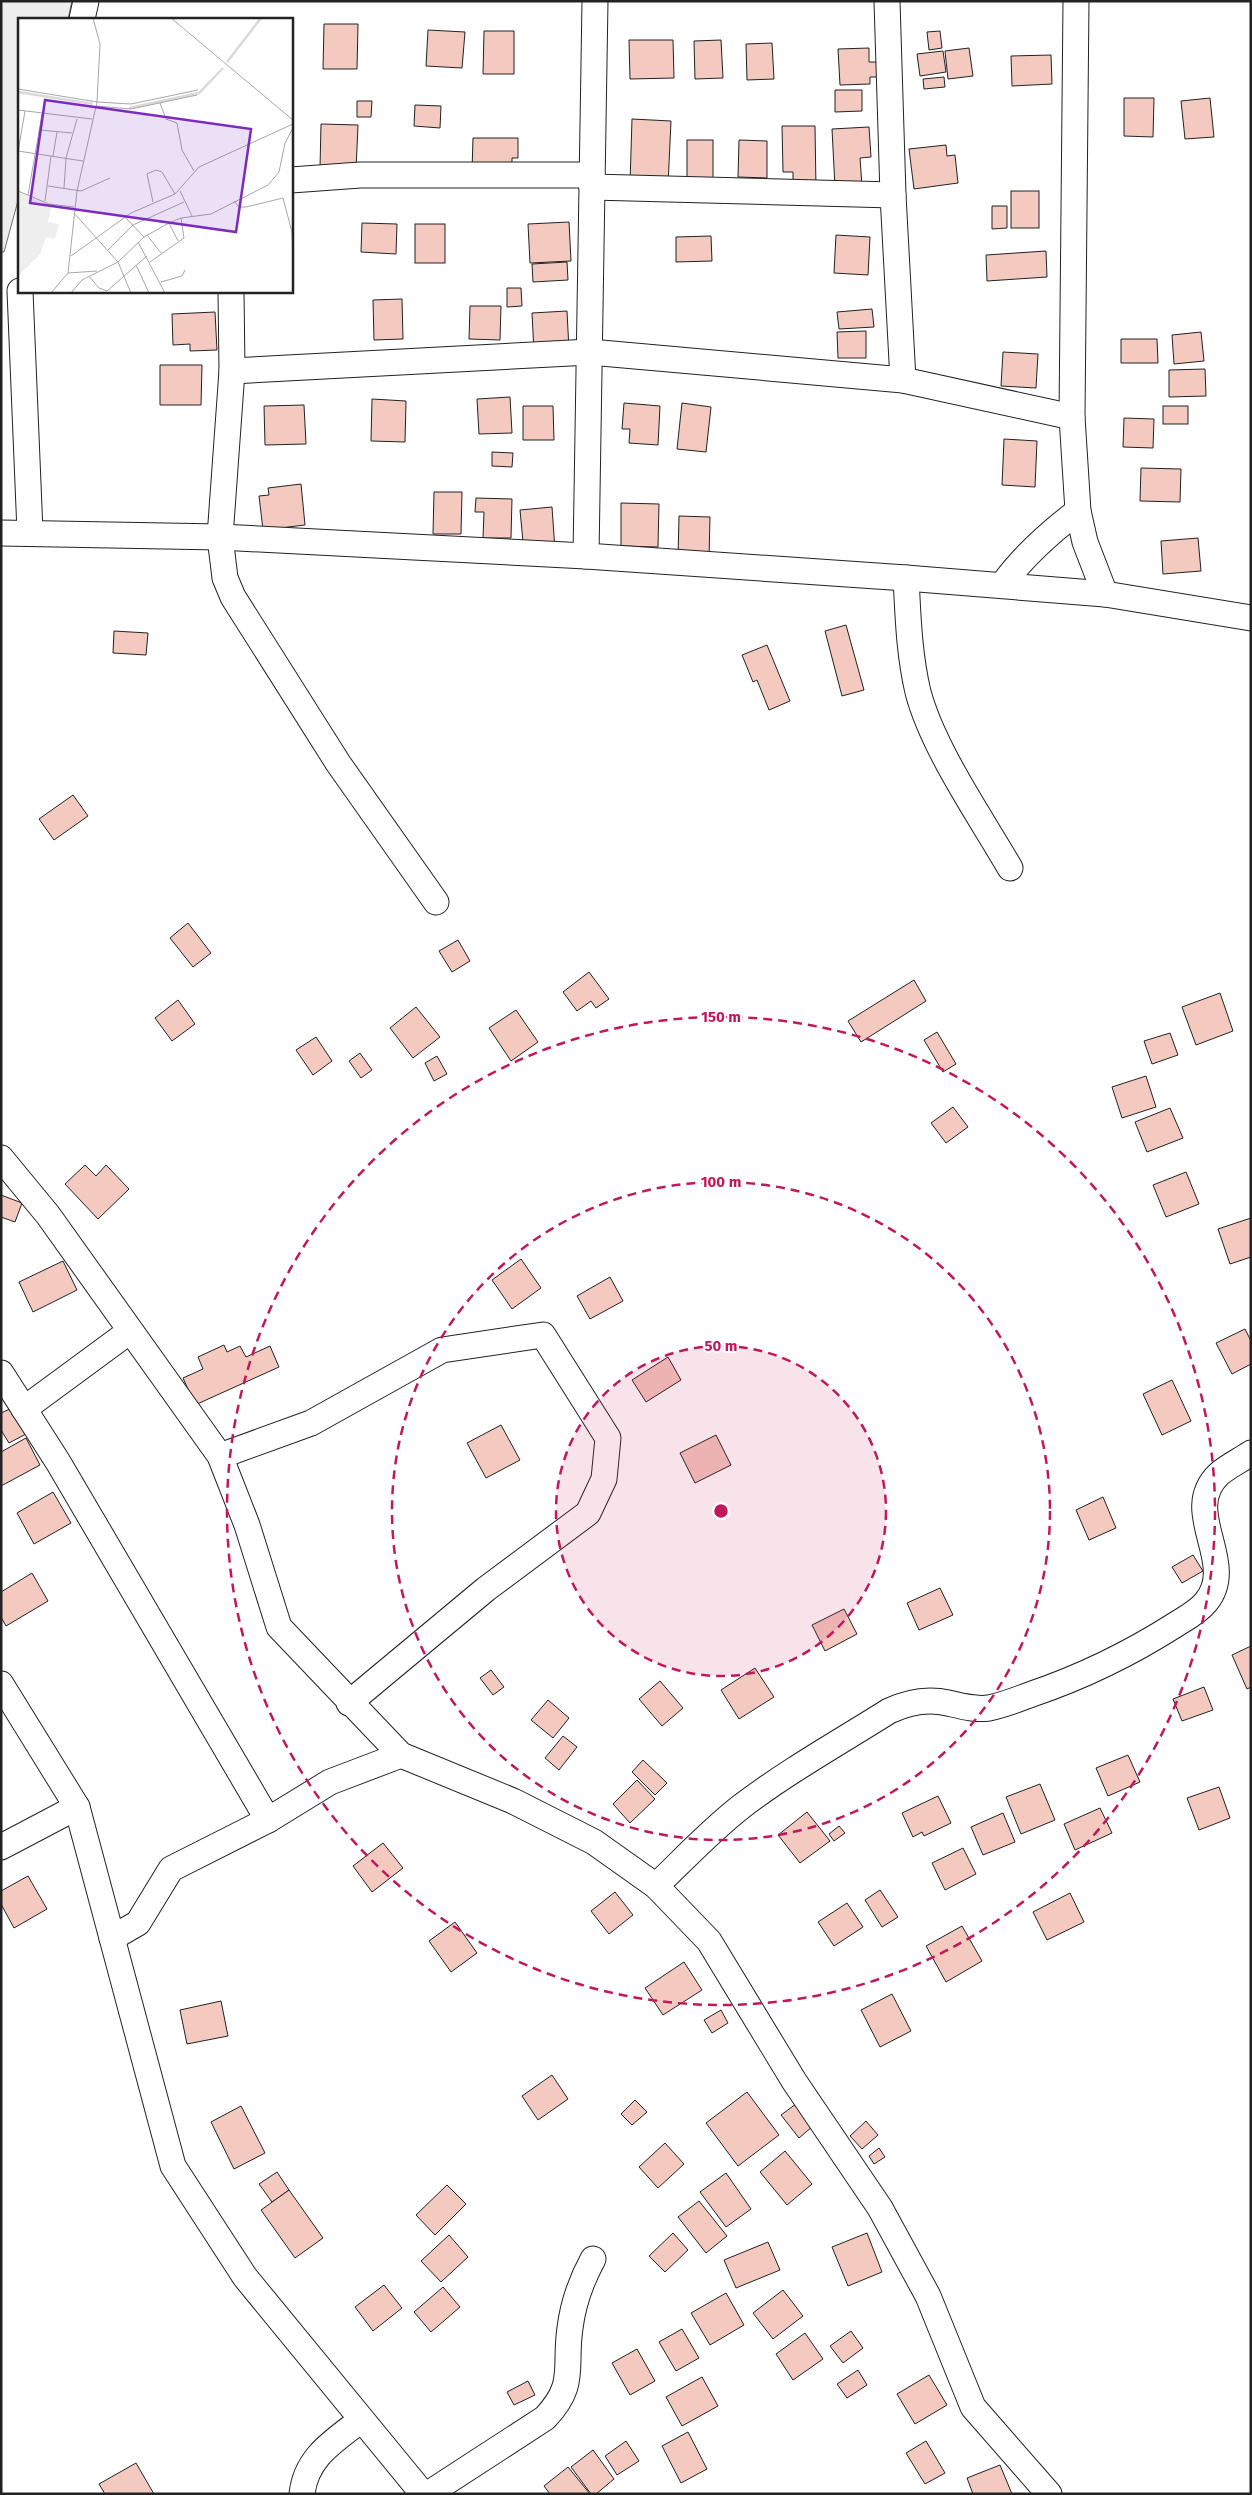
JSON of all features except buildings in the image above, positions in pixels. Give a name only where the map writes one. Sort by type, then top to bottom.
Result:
[{"type":"street","points":[[82,18],[86,1]]},
{"type":"street","points":[[586,556],[595,1]]},
{"type":"street","points":[[887,1],[893,195],[903,380]]},
{"type":"street","points":[[1076,1],[1072,417],[1078,512],[1085,542],[1105,594]]},
{"type":"street","points":[[292,180],[360,174],[592,181],[893,195]]},
{"type":"street","points":[[20,292],[30,532]]},
{"type":"street","points":[[231,292],[232,372],[220,537],[226,578],[233,597],[338,764],[436,902]]},
{"type":"street","points":[[232,372],[590,352],[903,380],[1072,417]]},
{"type":"street","points":[[1003,584],[1031,550],[1051,531],[1078,512]]},
{"type":"street","points":[[1,533],[30,532],[220,537],[586,556],[1003,584],[1105,594],[1251,618]]},
{"type":"street","points":[[906,578],[912,665],[927,720],[938,744],[1010,868]]},
{"type":"street","points":[[1,1158],[48,1215],[220,1456],[247,1525],[279,1627],[349,1703],[401,1755],[513,1801],[594,1842],[656,1886],[709,1941],[794,2081],[880,2208],[928,2296],[973,2407],[1049,2494]]},
{"type":"street","points":[[24,1408],[130,1330]]},
{"type":"street","points":[[220,1456],[311,1424],[442,1350],[543,1335],[608,1438],[604,1479],[588,1513],[486,1589],[349,1703]]},
{"type":"street","points":[[1,1373],[58,1462],[268,1820]]},
{"type":"street","points":[[656,1886],[718,1825],[741,1807],[795,1769],[889,1711],[909,1703],[931,1700],[971,1708],[1003,1705],[1094,1670],[1140,1646],[1197,1610],[1212,1594],[1218,1574],[1216,1556],[1206,1525],[1206,1498],[1214,1480],[1220,1473],[1251,1454]]},
{"type":"street","points":[[1,1684],[77,1808],[173,2166],[245,2278],[423,2494]]},
{"type":"street","points":[[112,1938],[138,1923],[171,1869],[268,1820],[330,1782],[401,1755]]},
{"type":"street","points":[[1,1847],[77,1808]]},
{"type":"street","points":[[428,2494],[544,2418],[554,2408],[562,2396],[569,2371],[569,2337],[573,2309],[593,2259]]},
{"type":"street","points":[[302,2494],[303,2482],[309,2465],[321,2450],[361,2420]]},
{"type":"shaded area","points":[[1,1],[72,1],[68,18],[18,18],[18,201],[4,252],[1,252]]}]
